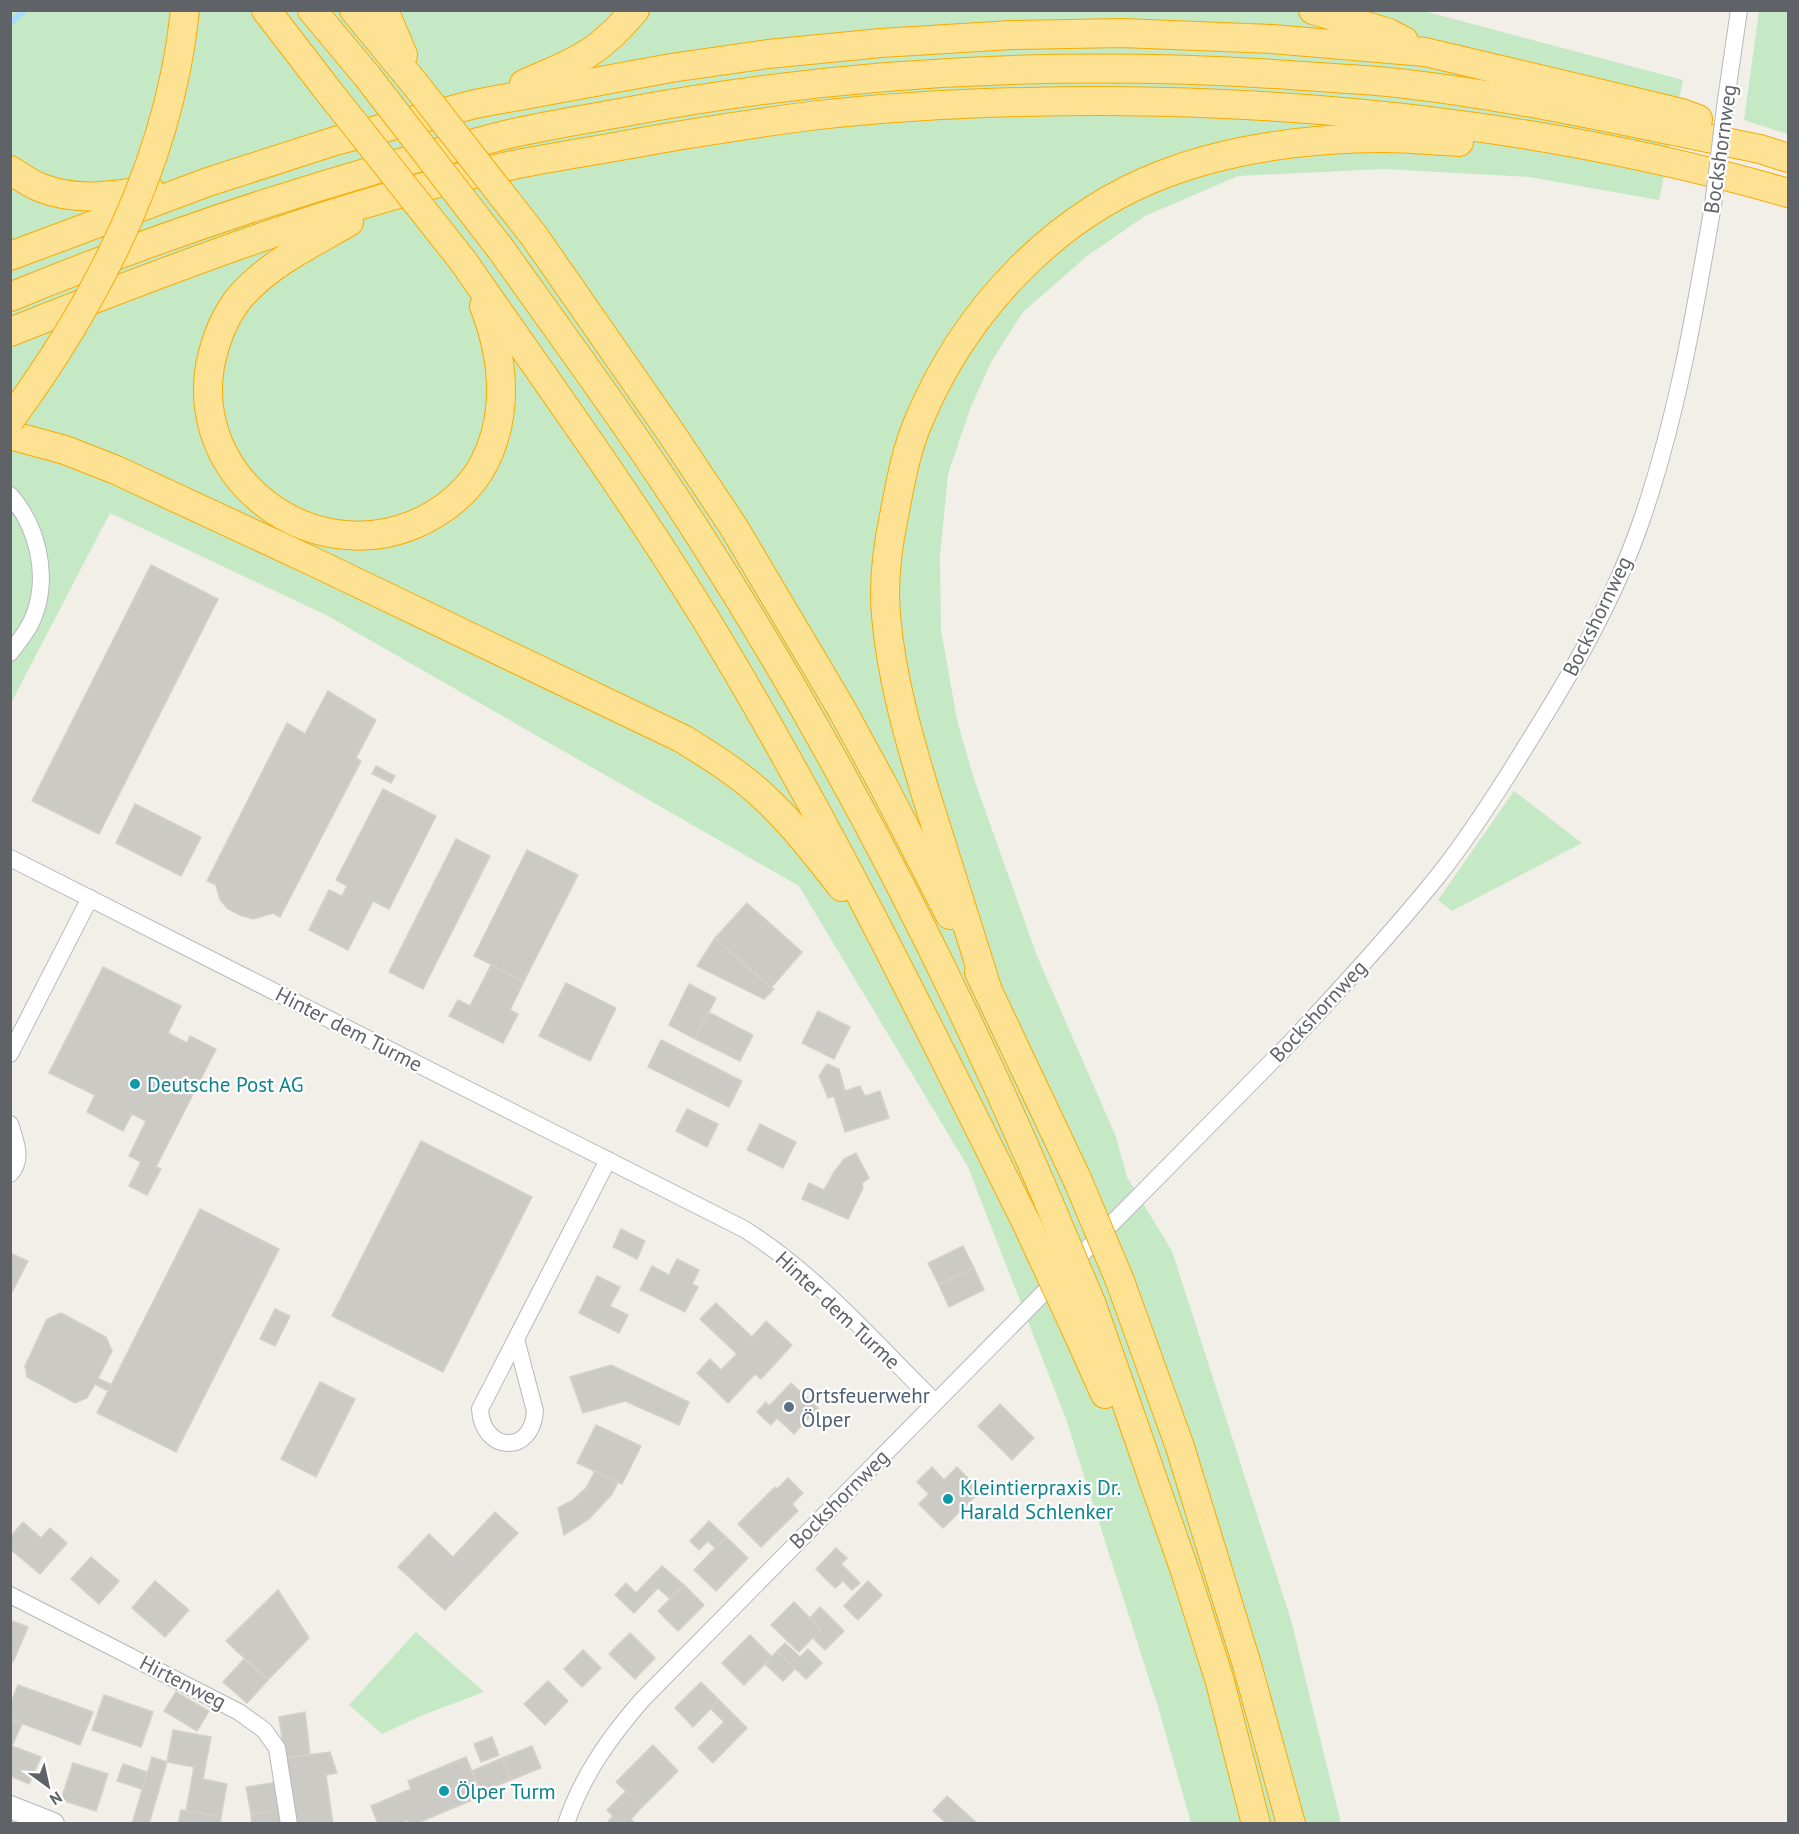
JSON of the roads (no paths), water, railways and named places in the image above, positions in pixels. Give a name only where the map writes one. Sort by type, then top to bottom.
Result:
[{"type":"highway","points":[[10,420],[72,328],[119,240],[148,172],[168,105],[181,44],[185,10]]},
{"type":"highway","points":[[266,10],[463,261],[587,438],[704,617],[808,795],[902,973],[1026,1222],[1082,1313]]},
{"type":"highway","points":[[312,10],[367,76],[500,248],[641,445],[701,537],[841,774],[919,922],[1014,1122],[1049,1203],[1082,1313],[1186,1574],[1220,1682],[1256,1824]]},
{"type":"highway","points":[[354,10],[534,236],[733,526],[856,736],[987,988],[1077,1179],[1120,1281],[1183,1458],[1247,1665],[1291,1824]]},
{"type":"highway","points":[[384,10],[415,84]]},
{"type":"highway","points":[[476,104],[565,66],[593,51],[616,32],[635,10]]},
{"type":"highway","points":[[1313,10],[1389,33],[1425,52]]},
{"type":"highway","points":[[10,256],[208,182],[336,141],[476,104],[671,68],[768,54],[881,43],[1012,35],[1122,33],[1272,39],[1425,52],[1682,113],[1724,129],[1760,149]]},
{"type":"highway","points":[[10,297],[105,258],[344,179],[508,134],[702,97],[877,77],[1053,69],[1217,70],[1395,83],[1538,103],[1760,149],[1788,158]]},
{"type":"highway","points":[[10,332],[135,282],[242,244],[394,196],[513,165],[669,136],[812,116],[981,103],[1150,101],[1319,110],[1473,127],[1626,152],[1788,193]]},
{"type":"highway","points":[[987,988],[910,740],[890,650],[885,577],[897,495],[919,420],[955,350],[974,322],[1031,257],[1066,228],[1136,186],[1205,160],[1306,141],[1385,138],[1626,152]]},
{"type":"highway","points":[[10,170],[37,187],[73,196],[104,197],[208,182]]},
{"type":"highway","points":[[394,196],[270,270],[240,298],[219,334],[212,353],[208,384],[211,415],[216,435],[234,472],[263,502],[296,522],[313,529],[340,535],[368,536],[395,531],[421,522],[451,502],[470,483],[486,460],[493,444],[498,426],[501,386],[497,345],[491,325],[463,261]]},
{"type":"highway","points":[[10,435],[65,450],[116,470],[683,739],[727,767],[766,799],[813,851],[859,909],[902,973]]},
{"type":"main road","points":[[10,1807],[53,1824]]},
{"type":"street","name":"Bockshornweg","points":[[566,1824],[581,1786],[597,1759],[613,1733],[642,1700],[1291,1041],[1363,964],[1439,875],[1503,783],[1572,671],[1610,597],[1642,520],[1672,420],[1693,324],[1713,205],[1739,10]]},
{"type":"street","points":[[10,495],[21,507],[32,528],[39,555],[40,586],[35,612],[25,635],[10,653]]},
{"type":"street","name":"Hinter dem Turme","points":[[10,858],[744,1229],[770,1245],[825,1292],[935,1402]]},
{"type":"street","points":[[10,1054],[90,898]]},
{"type":"street","points":[[10,1124],[18,1158],[16,1168],[10,1174]]},
{"type":"street","points":[[516,1340],[536,1410],[535,1422],[530,1432],[521,1440],[509,1444],[495,1440],[487,1433],[481,1422],[480,1409],[608,1160]]},
{"type":"street","name":"Hirtenweg","points":[[10,1595],[239,1712],[264,1730],[277,1748],[289,1824]]},
{"type":"waterway","points":[[10,23],[25,10]]},
{"type":"place","name":"Deutsche Post AG","points":[[135,1084]]},
{"type":"place","name":"Ortsfeuerwehr Ölper","points":[[789,1407]]},
{"type":"place","name":"Kleintierpraxis Dr. Harald Schlenker","points":[[948,1499]]},
{"type":"place","name":"Ölper Turm","points":[[444,1791]]}]
